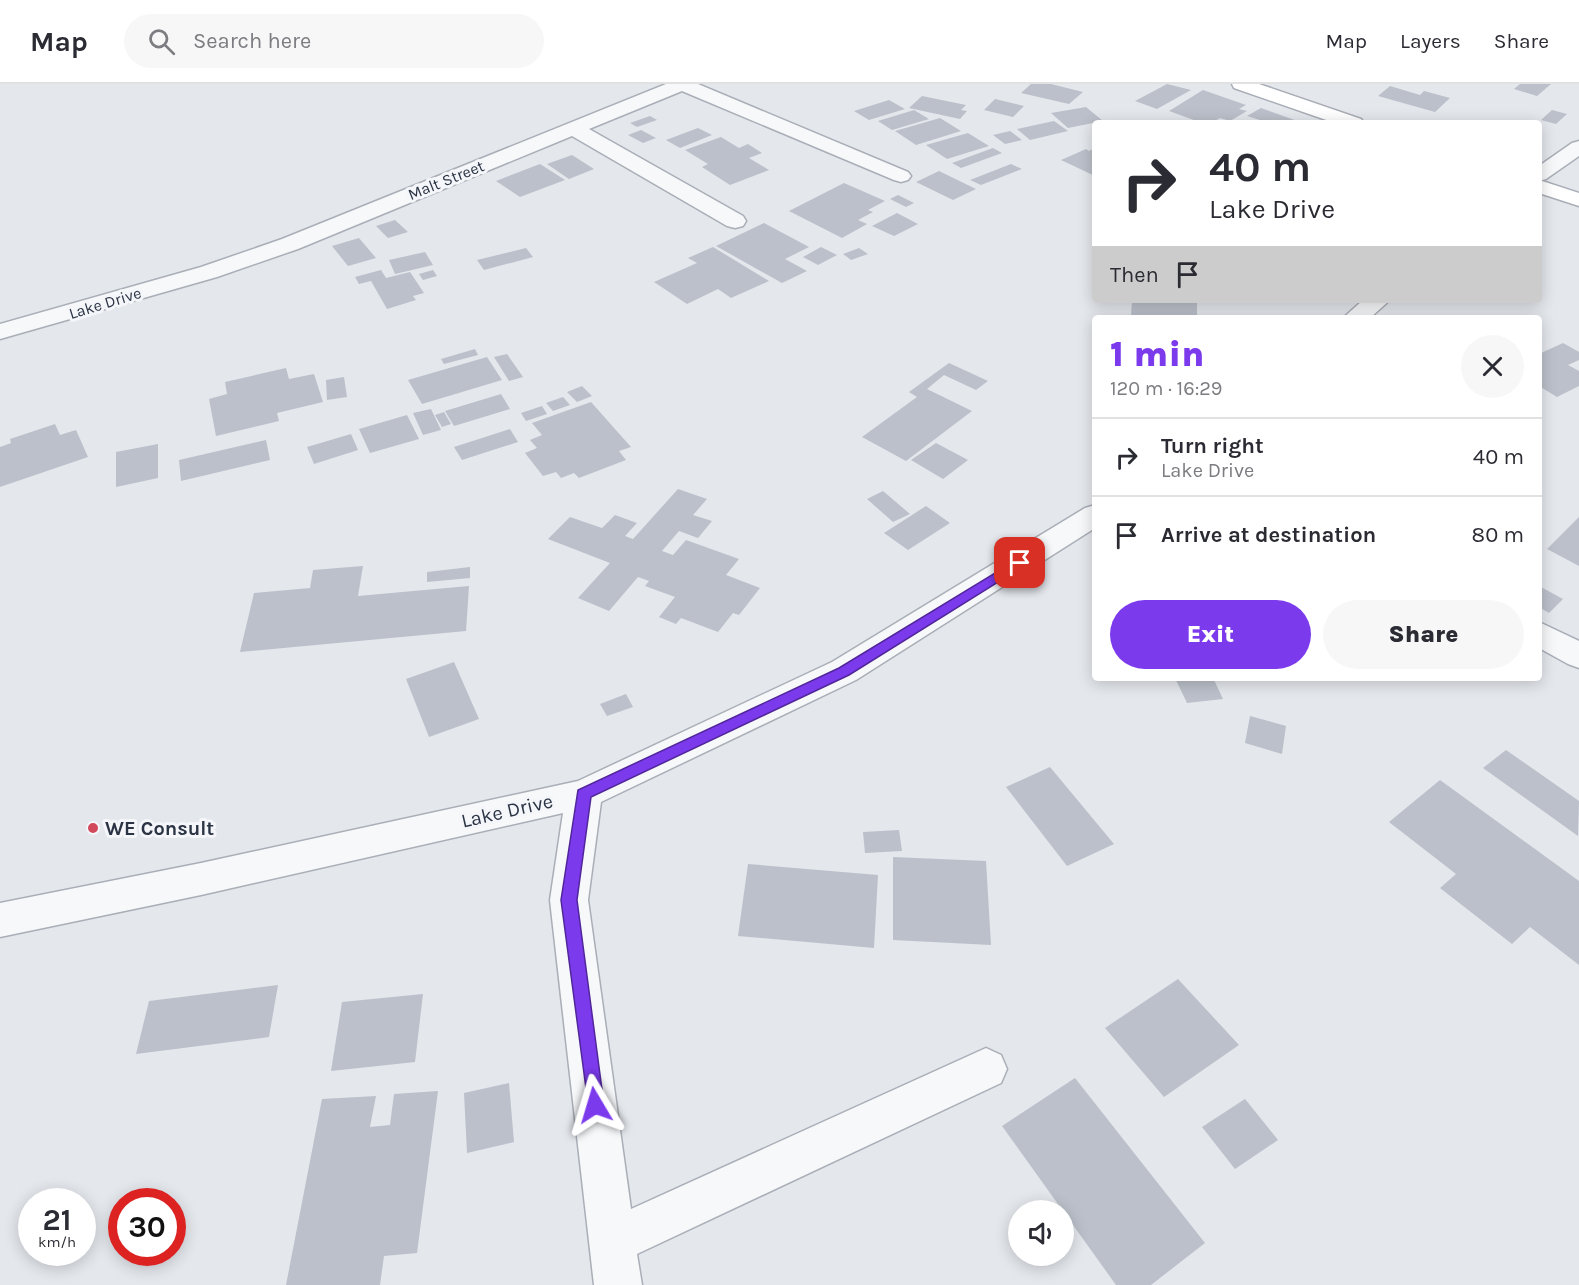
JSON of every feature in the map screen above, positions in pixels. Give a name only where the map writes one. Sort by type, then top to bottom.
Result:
[{"type":"main road","points":[[1241,84],[1345,120]]},
{"type":"main road","points":[[1542,187],[1579,200]]},
{"type":"street","name":"Malt Street","points":[[209,272],[290,244],[682,84]]},
{"type":"street","points":[[682,84],[901,176]]},
{"type":"street","points":[[573,128],[735,221]]},
{"type":"street","points":[[1542,173],[1579,147]]},
{"type":"street","name":"Lake Drive","points":[[0,333],[209,272]]},
{"type":"street","points":[[1359,315],[1374,303]]},
{"type":"street","name":"Lake Drive","points":[[0,920],[190,881],[584,794],[844,671],[1092,517]]},
{"type":"street","points":[[1542,636],[1579,656]]},
{"type":"street","points":[[584,794],[569,900],[618,1285]]},
{"type":"street","points":[[613,1241],[986,1069]]},
{"type":"building","points":[[1031,84],[1051,84],[1083,92],[1069,104],[1021,93]]},
{"type":"building","points":[[1167,84],[1191,90],[1157,109],[1135,101]]},
{"type":"building","points":[[1520,84],[1551,84],[1537,96],[1514,89]]},
{"type":"building","points":[[1390,86],[1420,95],[1424,91],[1450,98],[1435,112],[1378,96]]},
{"type":"building","points":[[1203,90],[1246,105],[1239,109],[1247,111],[1232,120],[1220,118],[1194,120],[1169,111]]},
{"type":"building","points":[[922,96],[966,105],[961,110],[967,111],[960,119],[909,108]]},
{"type":"building","points":[[995,99],[1024,106],[1013,117],[984,110]]},
{"type":"building","points":[[889,100],[905,109],[869,120],[854,111]]},
{"type":"building","points":[[1086,107],[1102,120],[1092,120],[1092,123],[1068,128],[1051,113]]},
{"type":"building","points":[[1261,108],[1295,120],[1260,120],[1247,116]]},
{"type":"building","points":[[914,110],[929,119],[892,130],[878,121]]},
{"type":"building","points":[[1552,110],[1567,114],[1556,124],[1541,120]]},
{"type":"building","points":[[650,116],[657,120],[637,127],[630,123]]},
{"type":"building","points":[[940,118],[961,131],[916,145],[895,131]]},
{"type":"building","points":[[1054,121],[1068,131],[1030,140],[1017,129]]},
{"type":"building","points":[[698,128],[712,135],[680,148],[666,140]]},
{"type":"building","points":[[641,130],[656,138],[643,143],[628,135]]},
{"type":"building","points":[[1010,131],[1022,140],[1005,144],[993,135]]},
{"type":"building","points":[[968,133],[989,146],[947,159],[926,145]]},
{"type":"building","points":[[721,137],[739,148],[748,144],[762,153],[749,158],[769,170],[730,185],[702,167],[708,164],[685,150]]},
{"type":"building","points":[[993,148],[1002,153],[961,168],[952,163]]},
{"type":"building","points":[[1086,149],[1092,150],[1092,175],[1061,160]]},
{"type":"building","points":[[572,155],[594,169],[569,179],[547,164]]},
{"type":"building","points":[[540,164],[565,180],[520,197],[496,181]]},
{"type":"building","points":[[1011,164],[1022,169],[981,185],[970,180]]},
{"type":"building","points":[[939,171],[976,189],[953,200],[916,182]]},
{"type":"building","points":[[844,183],[885,201],[868,210],[873,212],[858,220],[867,224],[842,238],[789,211]]},
{"type":"building","points":[[898,195],[914,203],[906,207],[890,199]]},
{"type":"building","points":[[897,213],[918,224],[894,236],[872,226]]},
{"type":"building","points":[[395,220],[408,232],[388,238],[376,226]]},
{"type":"building","points":[[764,223],[809,247],[785,259],[807,271],[782,283],[716,246]]},
{"type":"building","points":[[359,238],[376,258],[348,266],[332,246]]},
{"type":"building","points":[[713,247],[769,281],[731,298],[718,289],[687,304],[654,282],[697,263],[688,258]]},
{"type":"building","points":[[821,247],[837,255],[818,265],[803,257]]},
{"type":"building","points":[[526,248],[533,257],[484,270],[477,260]]},
{"type":"building","points":[[859,248],[868,254],[851,260],[843,254]]},
{"type":"building","points":[[425,252],[433,265],[395,274],[389,260]]},
{"type":"building","points":[[381,270],[386,278],[410,272],[424,293],[413,296],[416,300],[387,309],[371,281],[359,284],[355,277]]},
{"type":"building","points":[[433,270],[437,276],[423,280],[419,274]]},
{"type":"building","points":[[1132,303],[1197,303],[1197,315],[1131,315]]},
{"type":"building","points":[[1563,343],[1579,352],[1579,360],[1568,365],[1579,371],[1579,386],[1557,397],[1542,388],[1542,353]]},
{"type":"building","points":[[475,349],[478,355],[444,364],[441,359]]},
{"type":"building","points":[[507,354],[523,377],[509,381],[494,357]]},
{"type":"building","points":[[487,357],[502,380],[422,404],[408,380]]},
{"type":"building","points":[[949,363],[988,381],[976,390],[944,375],[927,389],[972,411],[906,461],[862,437],[917,397],[909,392]]},
{"type":"building","points":[[286,368],[289,379],[314,374],[323,402],[277,413],[279,421],[216,436],[209,399],[227,394],[225,382]]},
{"type":"building","points":[[344,377],[347,397],[327,400],[326,380]]},
{"type":"building","points":[[582,386],[592,396],[577,402],[567,392]]},
{"type":"building","points":[[501,394],[510,409],[454,426],[445,411]]},
{"type":"building","points":[[563,397],[570,405],[553,411],[546,403]]},
{"type":"building","points":[[591,402],[631,447],[619,451],[626,460],[579,478],[574,473],[561,478],[556,472],[543,476],[525,453],[537,448],[530,440],[542,435],[532,423]]},
{"type":"building","points":[[542,406],[547,414],[526,421],[521,413]]},
{"type":"building","points":[[431,409],[441,430],[423,435],[413,413]]},
{"type":"building","points":[[444,412],[451,424],[442,427],[435,415]]},
{"type":"building","points":[[407,415],[419,439],[370,453],[359,429]]},
{"type":"building","points":[[55,424],[60,435],[76,430],[88,457],[0,487],[0,447],[11,443],[10,439]]},
{"type":"building","points":[[510,429],[518,442],[462,460],[454,447]]},
{"type":"building","points":[[351,434],[358,450],[314,464],[307,447]]},
{"type":"building","points":[[266,440],[270,460],[181,481],[179,460]]},
{"type":"building","points":[[936,443],[968,460],[943,479],[911,460]]},
{"type":"building","points":[[158,444],[158,478],[116,487],[116,452]]},
{"type":"building","points":[[678,489],[707,499],[693,515],[712,521],[698,538],[679,531],[662,551],[673,555],[686,540],[739,559],[726,575],[760,588],[739,615],[733,613],[718,632],[681,618],[676,624],[659,617],[675,597],[645,586],[649,581],[638,577],[609,611],[578,598],[610,563],[548,539],[570,517],[602,528],[615,515],[637,523],[625,536],[633,539]]},
{"type":"building","points":[[883,491],[910,514],[893,522],[867,499]]},
{"type":"building","points":[[926,506],[950,523],[908,550],[884,533]]},
{"type":"building","points":[[1579,517],[1579,566],[1547,549]]},
{"type":"building","points":[[363,566],[358,596],[469,586],[466,631],[240,652],[254,593],[310,588],[313,570]]},
{"type":"building","points":[[470,567],[470,578],[427,582],[427,572]]},
{"type":"building","points":[[1542,588],[1563,599],[1549,613],[1542,609]]},
{"type":"building","points":[[454,662],[479,719],[429,737],[406,679]]},
{"type":"building","points":[[1176,681],[1214,681],[1223,699],[1187,703]]},
{"type":"building","points":[[626,694],[633,707],[607,716],[600,704]]},
{"type":"building","points":[[1250,716],[1286,726],[1282,754],[1245,743]]},
{"type":"building","points":[[1506,750],[1579,801],[1578,836],[1483,768]]},
{"type":"building","points":[[1050,767],[1114,844],[1067,866],[1006,787]]},
{"type":"building","points":[[1440,780],[1579,881],[1579,965],[1530,927],[1512,944],[1440,888],[1456,874],[1389,822]]},
{"type":"building","points":[[899,830],[902,851],[865,853],[863,832]]},
{"type":"building","points":[[893,857],[986,861],[991,945],[893,940]]},
{"type":"building","points":[[748,864],[878,875],[874,948],[738,936]]},
{"type":"building","points":[[1178,979],[1239,1045],[1164,1097],[1105,1028]]},
{"type":"building","points":[[278,985],[269,1037],[136,1054],[149,1001]]},
{"type":"building","points":[[423,994],[415,1062],[331,1071],[342,1002]]},
{"type":"building","points":[[1075,1078],[1205,1243],[1151,1285],[1116,1285],[1074,1226],[1074,1200],[1055,1200],[1002,1126]]},
{"type":"building","points":[[509,1083],[514,1142],[467,1153],[464,1093]]},
{"type":"building","points":[[438,1091],[417,1253],[384,1256],[380,1285],[286,1285],[322,1099],[376,1096],[370,1127],[390,1125],[394,1094]]},
{"type":"building","points":[[1245,1099],[1278,1140],[1235,1169],[1202,1127]]},
{"type":"place","name":"WE Consult","points":[[93,828]]},
{"type":"route","points":[[595,1105],[569,900],[584,794],[844,671],[1020,563]]}]
